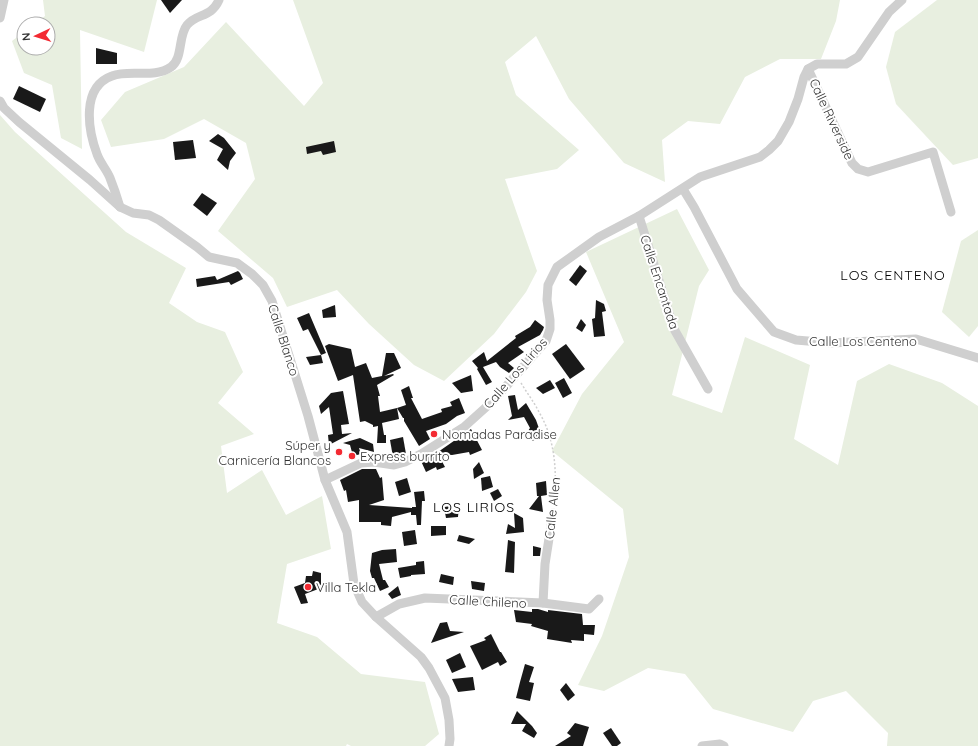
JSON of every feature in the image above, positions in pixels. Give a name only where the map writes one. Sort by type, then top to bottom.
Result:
[{"type":"street","points":[[0,18],[4,0]]},
{"type":"street","points":[[120,207],[111,179],[97,154],[91,129],[89,116],[90,104],[94,93],[99,84],[111,76],[124,72],[149,73],[172,67],[177,59],[182,31],[189,23],[215,8],[219,0]]},
{"type":"street","points":[[808,69],[817,64],[846,64],[858,57],[889,12],[902,0]]},
{"type":"street","name":"Calle Los Lirios","points":[[324,480],[360,463],[374,462],[394,464],[405,462],[421,454],[464,427],[494,400],[546,341],[550,329],[547,300],[548,285],[557,267],[599,237],[638,216],[700,177],[760,157],[769,150],[778,141],[790,122],[804,77],[808,69]]},
{"type":"street","name":"Calle Riverside","points":[[808,69],[852,163],[858,170],[868,172],[933,152],[951,212]]},
{"type":"street","name":"Calle Blanco","points":[[0,101],[4,108],[19,122],[90,180],[120,207],[133,213],[150,215],[209,257],[237,264],[252,274],[263,285],[272,301],[308,416],[324,480]]},
{"type":"street","name":"Calle Los Centeno","points":[[683,189],[737,288],[774,332],[796,340],[831,343],[916,339],[978,358]]},
{"type":"street","name":"Calle Encantada","points":[[638,216],[674,329],[708,389]]},
{"type":"street","points":[[324,480],[346,532],[354,584],[362,602],[376,617],[421,657],[432,674],[445,698],[449,720],[449,746]]},
{"type":"street","name":"Calle Allen","points":[[543,603],[545,564],[553,513]]},
{"type":"street","name":"Calle Chileno","points":[[376,617],[399,604],[425,598],[543,603],[589,609],[599,599]]},
{"type":"street","points":[[702,746],[720,744],[724,746]]},
{"type":"path","name":"Calle Allen","points":[[516,375],[540,413],[551,442],[556,472],[553,513]]},
{"type":"green space","points":[[43,0],[157,0],[144,52],[80,30],[82,149],[61,138],[52,85],[24,73],[18,56],[56,56],[56,16],[45,16]]},
{"type":"green space","points":[[293,0],[840,0],[836,21],[821,59],[780,59],[745,77],[720,124],[688,121],[662,140],[665,182],[624,163],[569,99],[536,36],[505,62],[516,95],[579,150],[557,169],[505,179],[537,271],[526,292],[494,334],[444,381],[414,365],[369,324],[337,290],[287,307],[273,278],[218,231],[255,179],[246,143],[204,119],[164,139],[111,147],[101,120],[125,92],[184,67],[226,22],[304,106],[323,83]]},
{"type":"green space","points":[[937,0],[978,0],[978,158],[953,165],[896,104],[886,67],[895,32]]},
{"type":"green space","points":[[16,38],[16,52],[12,41]]},
{"type":"green space","points":[[0,115],[15,132],[126,232],[186,268],[169,303],[197,322],[225,332],[243,372],[218,403],[254,434],[221,446],[227,493],[262,470],[286,515],[322,496],[331,549],[287,564],[277,623],[317,637],[361,674],[425,682],[439,734],[425,746],[351,746],[347,744],[346,746],[0,746]]},
{"type":"green space","points":[[677,209],[709,270],[699,286],[672,395],[722,413],[745,337],[810,365],[794,439],[838,465],[857,381],[889,364],[942,383],[978,406],[978,746],[887,746],[888,733],[846,691],[813,701],[793,732],[713,709],[685,674],[648,668],[604,691],[578,685],[602,636],[629,557],[623,509],[552,451],[582,394],[624,342],[586,252]]},
{"type":"green space","points":[[978,230],[978,326],[969,337],[942,312],[961,241]]},
{"type":"building","points":[[161,0],[182,0],[170,13]]},
{"type":"building","points":[[96,48],[117,53],[117,64],[96,64]]},
{"type":"building","points":[[19,86],[46,99],[40,112],[13,99]]},
{"type":"building","points":[[218,134],[224,138],[236,153],[230,161],[228,170],[217,160],[223,149],[209,141]]},
{"type":"building","points":[[193,140],[196,158],[175,160],[173,142]]},
{"type":"building","points":[[334,141],[336,152],[323,155],[321,151],[307,154],[306,147]]},
{"type":"building","points":[[202,193],[217,203],[207,216],[193,205]]},
{"type":"building","points":[[580,265],[587,271],[576,286],[569,280]]},
{"type":"building","points":[[238,271],[243,279],[231,285],[229,282],[197,287],[196,279],[215,276],[217,280]]},
{"type":"building","points":[[596,300],[604,304],[606,311],[602,312],[605,336],[594,337],[592,319],[595,318]]},
{"type":"building","points":[[335,305],[336,317],[323,318],[322,310]]},
{"type":"building","points":[[309,313],[326,353],[321,355],[308,329],[303,331],[297,318]]},
{"type":"building","points":[[581,319],[586,325],[582,332],[576,328]]},
{"type":"building","points":[[535,320],[544,327],[543,330],[540,335],[518,347],[524,352],[508,363],[514,368],[509,373],[500,367],[496,362],[483,367],[492,382],[486,385],[477,369],[478,368],[472,361],[484,352],[487,361],[516,338],[515,336],[530,327]]},
{"type":"building","points":[[329,344],[351,349],[355,367],[366,363],[372,378],[382,376],[386,353],[394,353],[401,368],[384,376],[394,375],[377,385],[380,396],[378,396],[380,412],[397,408],[399,419],[382,423],[384,435],[386,435],[386,443],[377,443],[378,426],[373,427],[373,425],[365,421],[360,422],[353,375],[338,381],[325,346]]},
{"type":"building","points":[[566,344],[585,369],[570,379],[552,354]]},
{"type":"building","points":[[321,355],[323,363],[310,365],[306,357]]},
{"type":"building","points":[[471,375],[473,391],[461,393],[452,383]]},
{"type":"building","points":[[564,378],[572,393],[563,398],[555,383]]},
{"type":"building","points":[[550,380],[555,388],[543,394],[536,388]]},
{"type":"building","points":[[409,386],[413,398],[411,398],[422,419],[442,412],[441,409],[452,406],[450,402],[459,398],[465,413],[457,416],[446,424],[426,431],[430,439],[419,446],[397,408],[406,405],[401,390]]},
{"type":"building","points":[[343,391],[349,424],[341,425],[342,434],[352,433],[329,445],[328,435],[333,434],[329,407],[321,414],[319,406],[331,393]]},
{"type":"building","points":[[515,395],[518,410],[526,403],[536,420],[542,437],[532,441],[528,431],[530,428],[524,417],[508,420],[512,416],[508,396]]},
{"type":"building","points":[[471,429],[482,450],[470,455],[469,452],[452,455],[438,454],[445,467],[437,470],[436,467],[426,472],[421,461],[437,451],[438,452]]},
{"type":"building","points":[[403,437],[406,454],[393,457],[390,440]]},
{"type":"building","points":[[360,438],[373,444],[374,452],[359,448],[361,454],[353,456],[350,445],[343,443]]},
{"type":"building","points":[[479,462],[484,473],[474,479],[473,469]]},
{"type":"building","points":[[362,469],[376,469],[380,478],[382,477],[384,500],[369,505],[416,507],[414,492],[424,491],[425,501],[422,501],[421,525],[417,525],[416,515],[411,515],[411,512],[392,517],[391,526],[381,525],[381,522],[359,522],[359,500],[348,502],[346,490],[344,491],[340,480]]},
{"type":"building","points":[[490,476],[493,487],[482,491],[481,478]]},
{"type":"building","points":[[407,478],[411,492],[399,496],[395,482]]},
{"type":"building","points":[[546,481],[547,495],[541,496],[543,512],[529,509],[539,496],[537,496],[536,483]]},
{"type":"building","points":[[498,489],[502,496],[494,501],[490,493]]},
{"type":"building","points":[[459,505],[458,517],[446,518],[444,507]]},
{"type":"building","points":[[514,513],[523,518],[524,532],[506,534],[508,524],[515,528]]},
{"type":"building","points":[[431,526],[446,526],[446,535],[431,536]]},
{"type":"building","points":[[415,530],[417,544],[404,546],[402,532]]},
{"type":"building","points":[[459,535],[475,539],[469,544],[457,541]]},
{"type":"building","points":[[508,540],[515,542],[514,573],[505,572]]},
{"type":"building","points":[[533,546],[541,548],[540,556],[533,556]]},
{"type":"building","points":[[396,549],[397,562],[379,564],[383,580],[385,580],[389,587],[380,591],[374,578],[372,578],[370,571],[372,553],[382,550]]},
{"type":"building","points":[[424,561],[425,574],[411,575],[400,578],[398,568],[416,565],[416,562]]},
{"type":"building","name":"Villa Tekla","points":[[313,571],[321,573],[321,588],[305,594],[308,603],[301,604],[294,587],[305,583],[306,576],[312,576]]},
{"type":"building","points":[[441,574],[454,577],[453,585],[439,582]]},
{"type":"building","points":[[471,581],[485,583],[484,591],[472,589]]},
{"type":"building","points":[[398,586],[401,595],[392,599],[388,594]]},
{"type":"building","points":[[532,609],[548,612],[548,610],[582,614],[583,625],[595,625],[594,635],[584,634],[584,641],[571,640],[572,643],[547,639],[548,631],[531,626],[532,624],[516,622],[514,610],[532,612]]},
{"type":"building","points":[[447,622],[450,631],[464,632],[431,643],[440,623]]},
{"type":"building","points":[[491,634],[507,662],[500,666],[498,662],[482,670],[470,646],[486,640],[484,638]]},
{"type":"building","points":[[460,653],[466,667],[452,673],[446,660]]},
{"type":"building","points":[[525,664],[534,667],[529,682],[534,683],[530,701],[516,698]]},
{"type":"building","points":[[473,677],[475,690],[458,692],[452,679]]},
{"type":"building","points":[[566,683],[575,695],[568,701],[560,690]]},
{"type":"building","points":[[517,711],[537,733],[534,738],[522,731],[526,724],[511,724]]},
{"type":"building","points":[[575,723],[589,727],[583,746],[555,746],[571,736],[567,733]]},
{"type":"building","points":[[611,728],[621,743],[617,746],[612,746],[603,733]]},
{"type":"place","name":"Nomadas Paradise","points":[[434,434]]},
{"type":"place","name":"Súper y Carnicería Blancos","points":[[339,452]]},
{"type":"place","name":"Express burrito","points":[[352,456]]},
{"type":"place","name":"Villa Tekla","points":[[308,587]]},
{"type":"district","name":"LOS CENTENO","points":[[893,275]]},
{"type":"district","name":"LOS LIRIOS","points":[[474,507]]}]
